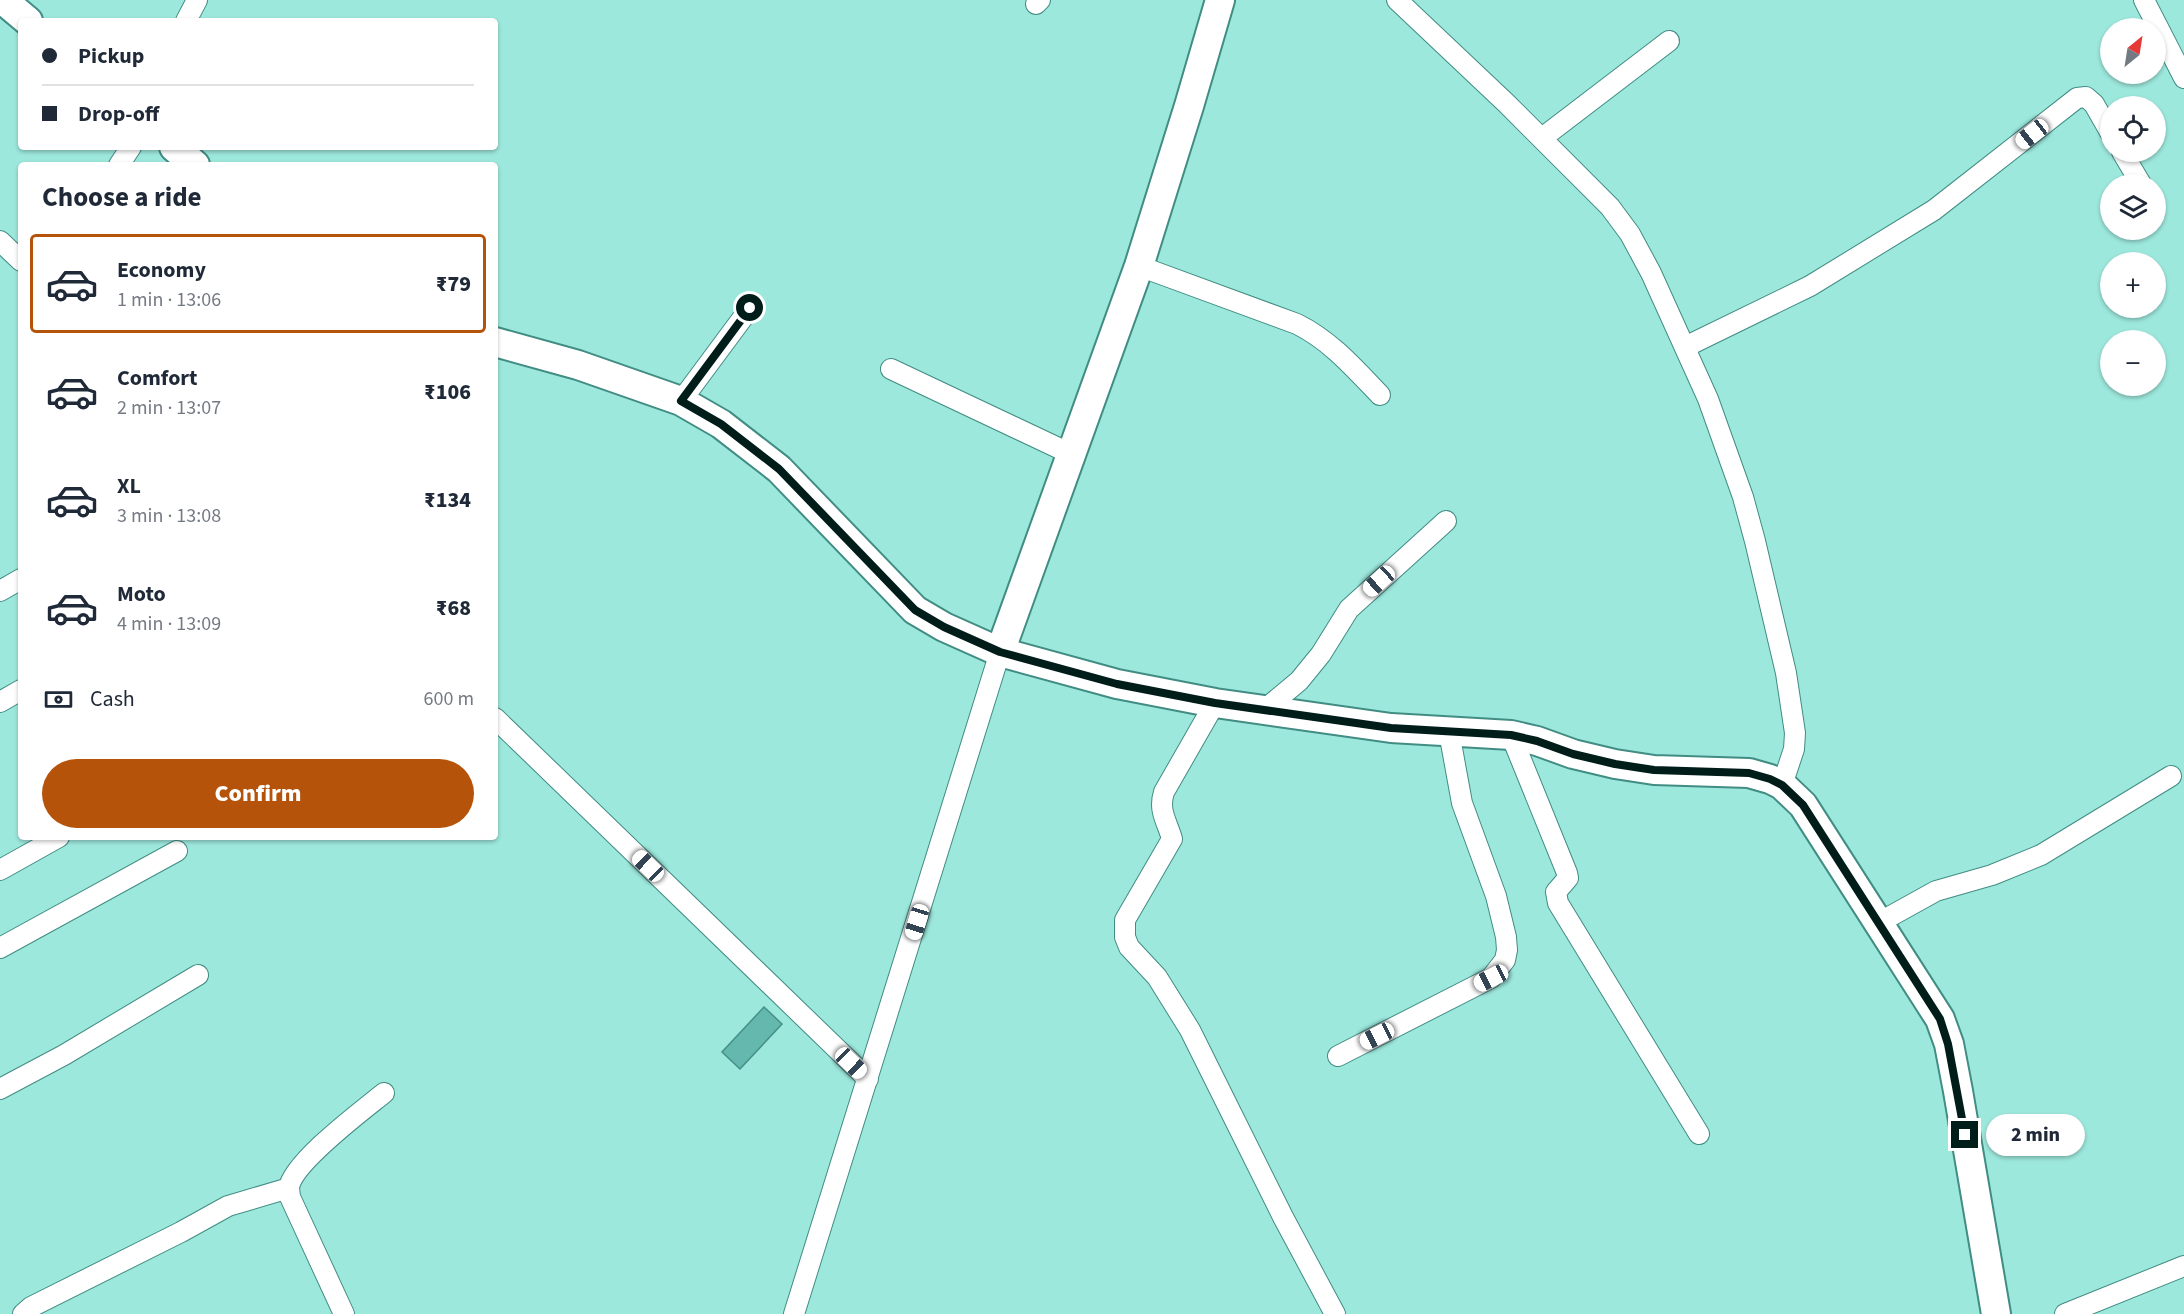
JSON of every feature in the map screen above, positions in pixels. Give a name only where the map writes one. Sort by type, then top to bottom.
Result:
[{"type":"street","points":[[3,0],[24,18]]},
{"type":"street","points":[[188,18],[197,0]]},
{"type":"street","points":[[1397,0],[1542,138],[1602,199],[1630,234],[1661,293],[1708,399],[1743,497],[1786,673],[1794,741],[1790,766],[1782,785]]},
{"type":"street","points":[[2144,0],[2184,78]]},
{"type":"street","points":[[794,1314],[1000,652],[1139,266],[1189,106],[1218,1]]},
{"type":"street","points":[[1542,138],[1670,41]]},
{"type":"street","points":[[1685,347],[1810,286],[1934,210],[2077,98],[2086,97],[2094,104],[2100,114]]},
{"type":"street","points":[[178,150],[192,162]]},
{"type":"street","points":[[0,241],[18,258]]},
{"type":"street","points":[[1139,266],[1317,334],[1339,352],[1380,395]]},
{"type":"street","points":[[681,401],[750,308]]},
{"type":"street","points":[[498,343],[578,365],[681,401],[721,424],[779,469],[915,610],[944,627],[1000,652],[1117,684],[1215,703],[1391,728],[1449,732],[1475,731],[1511,735],[1615,764],[1654,770],[1749,773],[1782,785],[1803,805],[1940,1019],[1948,1044],[1996,1314]]},
{"type":"street","points":[[891,369],[1071,454]]},
{"type":"street","points":[[1264,710],[1299,681],[1321,654],[1349,609],[1446,521]]},
{"type":"street","points":[[0,591],[18,581]]},
{"type":"street","points":[[0,702],[18,692]]},
{"type":"street","points":[[1215,703],[1164,792],[1161,802],[1162,813],[1172,839],[1125,920],[1125,937],[1130,947],[1157,977],[1190,1030],[1283,1217],[1335,1314]]},
{"type":"street","points":[[498,721],[868,1079]]},
{"type":"street","points":[[1338,1056],[1491,978],[1505,960],[1506,937],[1496,896],[1462,803],[1449,732]]},
{"type":"street","points":[[1511,735],[1567,873],[1568,878],[1556,892],[1558,903],[1699,1134]]},
{"type":"street","points":[[1880,922],[1936,891],[1992,875],[2041,855],[2171,776]]},
{"type":"street","points":[[0,870],[54,840]]},
{"type":"street","points":[[0,948],[177,851]]},
{"type":"street","points":[[0,1089],[64,1055],[198,975]]},
{"type":"street","points":[[344,1314],[290,1197],[289,1188],[292,1179],[320,1146],[384,1093]]},
{"type":"street","points":[[23,1314],[31,1307],[228,1206],[289,1188]]},
{"type":"street","points":[[2065,1314],[2184,1266]]},
{"type":"building","points":[[764,1007],[782,1024],[740,1069],[722,1052]]},
{"type":"route","points":[[750,308],[681,401],[721,424],[779,469],[915,610],[965,637],[1000,652],[1117,684],[1215,703],[1391,728],[1449,732],[1475,731],[1511,735],[1615,764],[1654,770],[1749,773],[1782,785],[1803,805],[1940,1019],[1948,1044],[1965,1135]]}]
